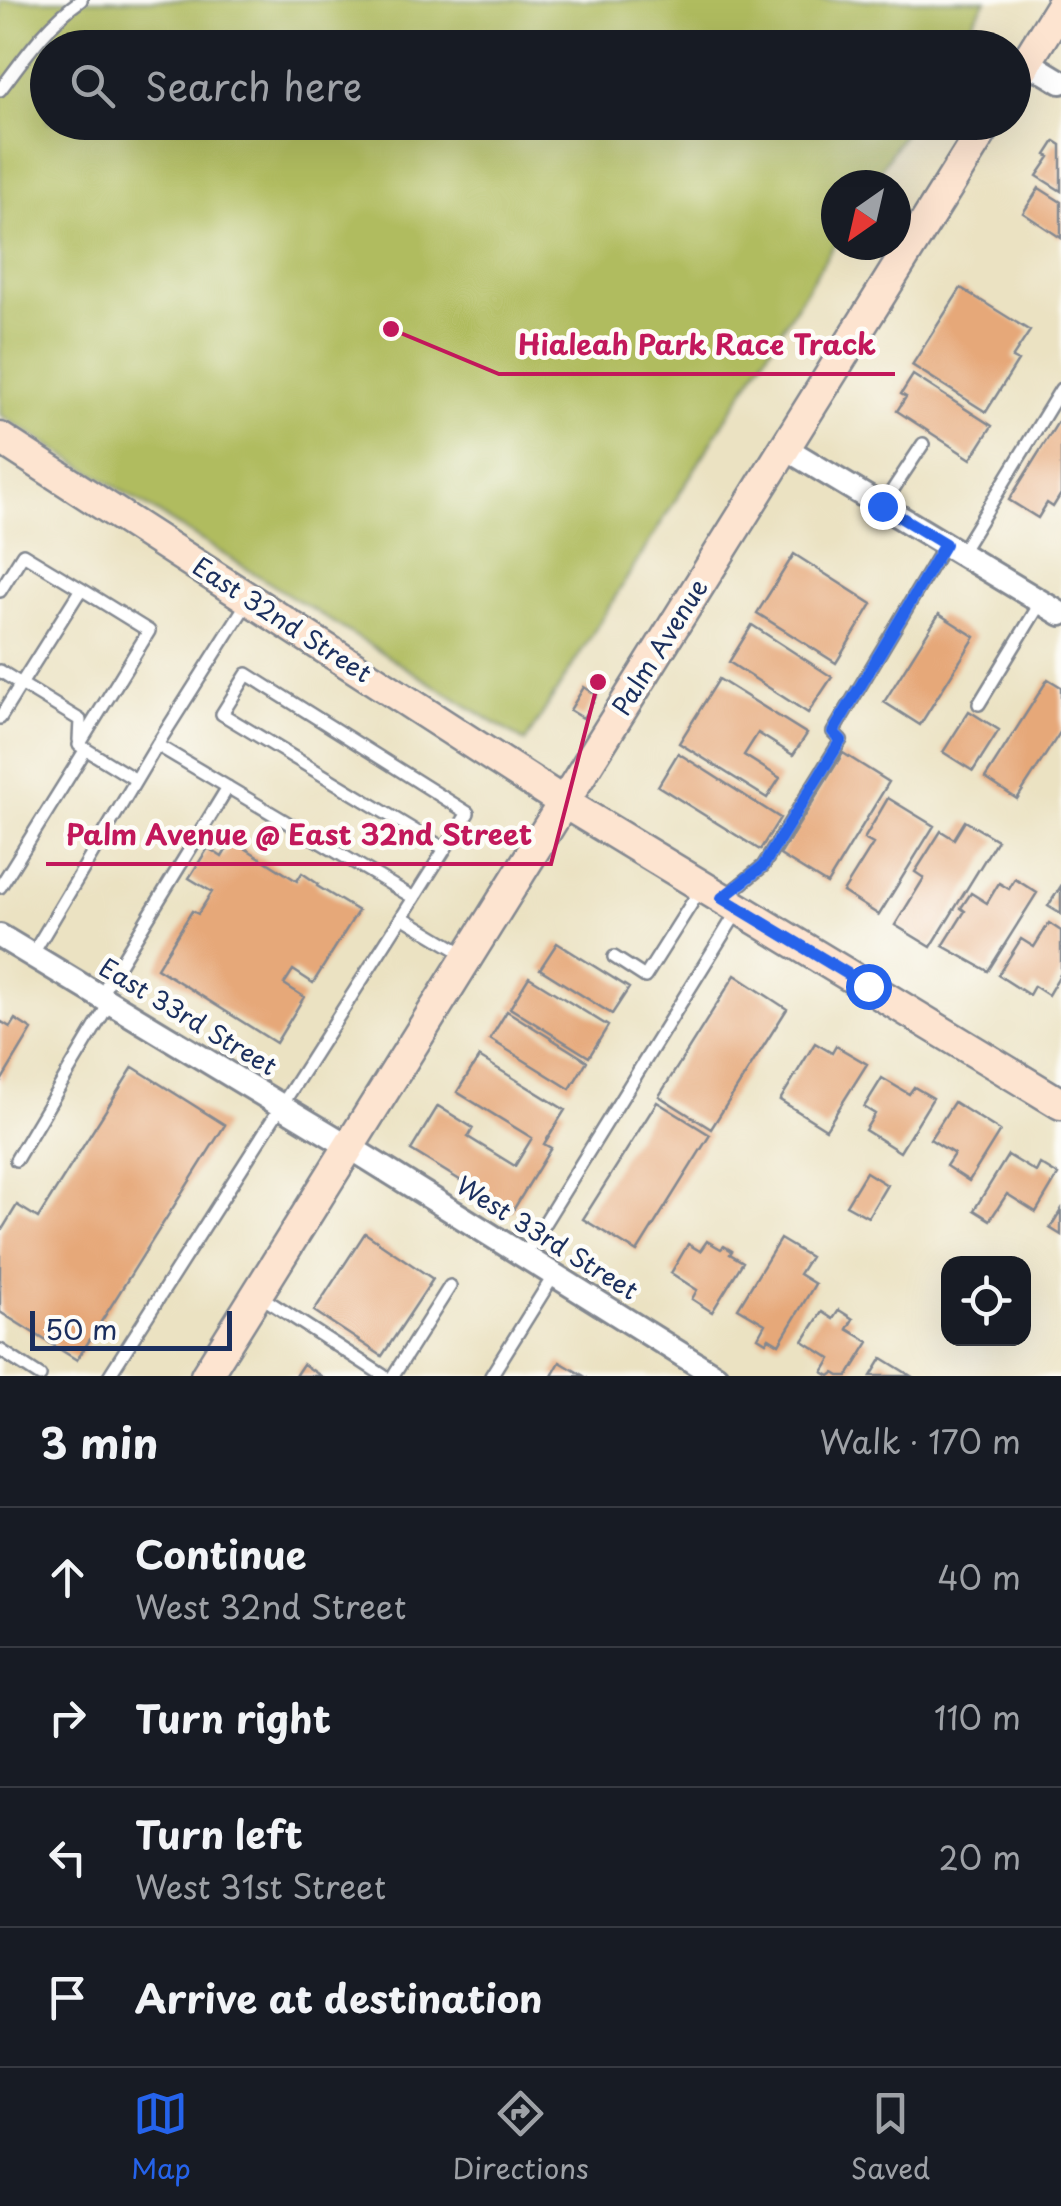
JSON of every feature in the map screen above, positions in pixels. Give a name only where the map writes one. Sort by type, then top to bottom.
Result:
[{"type":"main road","points":[[1031,54],[1061,6]]},
{"type":"main road","name":"Palm Avenue","points":[[206,1376],[977,140]]},
{"type":"main road","name":"East 32nd Street","points":[[0,438],[563,802],[1061,1104]]},
{"type":"street","points":[[1031,74],[1061,82]]},
{"type":"street","points":[[785,448],[1051,608]]},
{"type":"street","name":"East 33rd Street","points":[[0,936],[348,1146]]},
{"type":"street","name":"West 33rd Street","points":[[348,1146],[716,1376]]},
{"type":"lane","points":[[47,30],[81,0]]},
{"type":"lane","points":[[0,90],[30,51]]},
{"type":"lane","points":[[614,958],[645,976],[721,898],[763,866],[841,740],[833,732],[1061,389]]},
{"type":"lane","points":[[882,506],[924,444]]},
{"type":"lane","points":[[0,591],[24,554],[149,631],[0,887]]},
{"type":"lane","points":[[0,718],[81,589]]},
{"type":"lane","points":[[32,955],[157,745],[250,599]]},
{"type":"lane","points":[[978,704],[1051,608]]},
{"type":"lane","points":[[0,672],[80,720],[82,747]]},
{"type":"lane","points":[[109,1376],[468,814],[246,674],[222,714],[445,849]]},
{"type":"lane","points":[[157,745],[414,898]]},
{"type":"lane","points":[[82,747],[136,780]]},
{"type":"lane","points":[[16,1160],[228,788]]},
{"type":"lane","points":[[524,1256],[721,898]]},
{"type":"lane","points":[[402,917],[467,956]]},
{"type":"lane","points":[[491,1376],[554,1275]]},
{"type":"lane","points":[[393,1376],[450,1286]]},
{"type":"lane","points":[[257,1294],[384,1376]]},
{"type":"lane","points":[[0,1350],[40,1376]]},
{"type":"green space","points":[[0,0],[986,0],[968,30],[30,30],[30,140],[899,140],[880,170],[821,170],[821,260],[825,260],[525,742],[0,415]]},
{"type":"building","points":[[1055,141],[1061,145],[1061,191],[1037,176]]},
{"type":"building","points":[[1039,188],[1061,202],[1061,238],[1023,213]]},
{"type":"building","points":[[961,288],[1030,331],[1012,358],[1018,361],[986,412],[912,365]]},
{"type":"building","points":[[913,375],[992,426],[971,459],[897,411],[906,397],[901,394]]},
{"type":"building","points":[[1061,417],[1061,494],[1053,507],[1047,503],[1038,518],[1009,500]]},
{"type":"building","points":[[794,554],[872,604],[836,663],[757,613]]},
{"type":"building","points":[[939,614],[975,637],[920,725],[884,702]]},
{"type":"building","points":[[752,625],[832,677],[808,713],[729,662]]},
{"type":"building","points":[[719,679],[807,734],[793,755],[758,733],[744,755],[780,778],[767,798],[679,743]]},
{"type":"building","points":[[1048,679],[1061,687],[1061,731],[1017,799],[985,778]]},
{"type":"building","points":[[584,687],[597,695],[583,718],[570,710]]},
{"type":"building","points":[[969,711],[999,730],[973,771],[943,752]]},
{"type":"building","points":[[678,753],[780,818],[760,850],[658,786]]},
{"type":"building","points":[[843,753],[889,782],[827,884],[780,855]]},
{"type":"building","points":[[888,798],[934,826],[879,915],[843,892],[873,844],[864,839]]},
{"type":"building","points":[[965,821],[997,840],[931,947],[895,925],[924,878],[915,872],[941,831],[954,839]]},
{"type":"building","points":[[232,840],[297,881],[302,873],[358,911],[313,983],[293,970],[284,984],[304,997],[276,1043],[157,968],[192,911],[198,914],[212,892],[189,878],[208,848],[222,857]]},
{"type":"building","points":[[1015,879],[1037,893],[988,971],[943,946],[965,911],[961,908],[971,893],[987,903],[999,883],[1009,889]]},
{"type":"building","points":[[1061,886],[1061,914],[1048,906]]},
{"type":"building","points":[[1049,923],[1061,931],[1061,973],[1048,995],[1034,986],[1029,995],[998,975],[1021,939],[1034,947]]},
{"type":"building","points":[[557,943],[629,988],[612,1014],[540,969]]},
{"type":"building","points":[[735,975],[787,1009],[711,1129],[659,1096]]},
{"type":"building","points":[[529,977],[608,1026],[589,1057],[510,1008]]},
{"type":"building","points":[[507,1011],[587,1061],[570,1089],[490,1039]]},
{"type":"building","points":[[15,1019],[32,1030],[0,1083],[0,1021],[10,1027]]},
{"type":"building","points":[[815,1043],[832,1053],[836,1046],[867,1064],[826,1129],[780,1100]]},
{"type":"building","points":[[479,1057],[565,1110],[544,1144],[551,1148],[512,1212],[411,1150],[438,1106],[473,1128],[468,1137],[515,1166],[532,1138],[457,1092]]},
{"type":"building","points":[[133,1067],[225,1125],[77,1360],[0,1312],[0,1233],[17,1205],[38,1218]]},
{"type":"building","points":[[882,1078],[909,1094],[914,1087],[933,1098],[900,1152],[865,1130],[875,1114],[864,1107]]},
{"type":"building","points":[[657,1102],[710,1135],[637,1252],[583,1219]]},
{"type":"building","points":[[954,1102],[1000,1131],[969,1181],[946,1166],[954,1154],[930,1139]]},
{"type":"building","points":[[1008,1155],[1036,1172],[1040,1164],[1058,1175],[1036,1212],[1007,1194],[990,1220],[974,1210]]},
{"type":"building","points":[[866,1172],[887,1185],[868,1217],[846,1205]]},
{"type":"building","points":[[1061,1210],[1061,1235],[1050,1228]]},
{"type":"building","points":[[365,1233],[433,1279],[382,1356],[314,1311]]},
{"type":"building","points":[[780,1239],[810,1257],[799,1274],[815,1284],[779,1344],[758,1337],[765,1324],[738,1308]]},
{"type":"building","points":[[707,1241],[721,1249],[724,1246],[743,1262],[712,1312],[692,1299],[697,1290],[671,1273],[688,1244],[700,1251]]},
{"type":"building","points":[[839,1310],[853,1319],[847,1329],[869,1342],[848,1376],[830,1376],[823,1372],[831,1359],[803,1341],[822,1312],[833,1319]]},
{"type":"building","points":[[882,1358],[911,1376],[871,1376]]},
{"type":"building","points":[[560,1362],[584,1376],[552,1376]]},
{"type":"building","points":[[303,1364],[321,1376],[295,1376]]},
{"type":"place","name":"Hialeah Park Race Track","points":[[391,329]]},
{"type":"place","name":"Palm Avenue @ East 32nd Street","points":[[598,682]]},
{"type":"route","points":[[868,986],[722,898],[763,866],[841,740],[833,732],[945,544],[882,506]]}]
